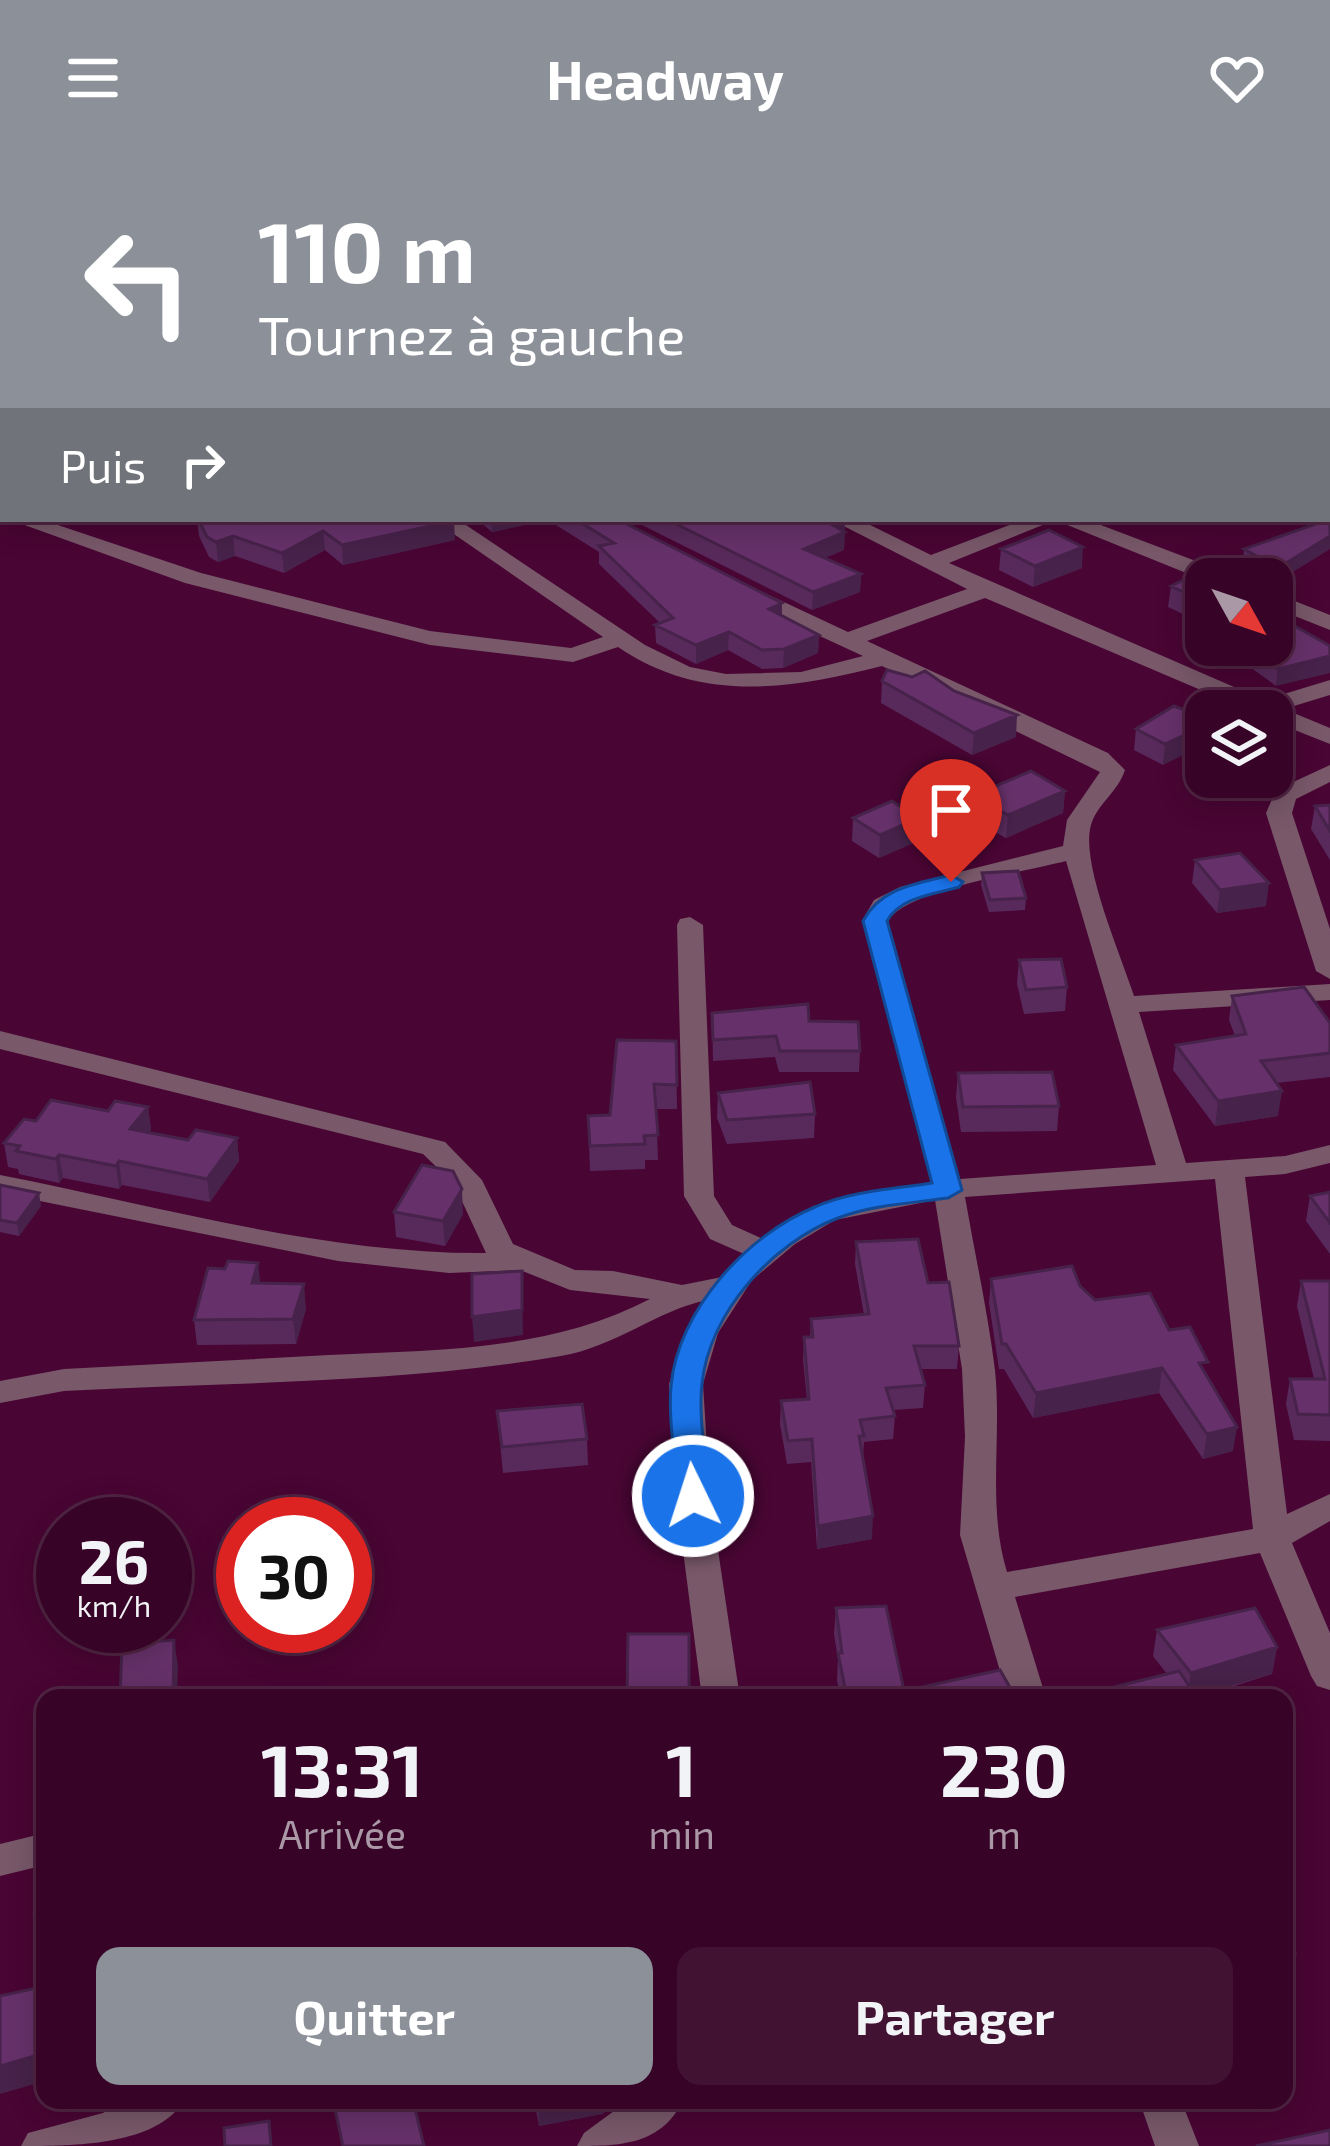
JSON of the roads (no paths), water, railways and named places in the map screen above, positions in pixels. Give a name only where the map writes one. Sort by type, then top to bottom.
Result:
[{"type":"street","points":[[28,522],[193,578],[430,638],[573,655],[620,639]]},
{"type":"street","points":[[447,522],[620,639],[683,674],[726,681],[801,679],[881,659]]},
{"type":"street","points":[[847,522],[986,590],[1220,690]]},
{"type":"street","points":[[932,562],[1037,522]]},
{"type":"street","points":[[1073,522],[1185,565]]},
{"type":"street","points":[[722,581],[1100,758],[1113,770],[1109,789],[1086,806],[1075,822],[1076,851],[1174,1170]]},
{"type":"street","points":[[844,640],[986,590]]},
{"type":"street","points":[[1293,608],[1330,623]]},
{"type":"street","points":[[1293,701],[1330,687]]},
{"type":"street","points":[[1293,720],[1330,735]]},
{"type":"street","points":[[1330,772],[1285,796],[1279,813],[1330,971]]},
{"type":"street","points":[[1024,1689],[978,1535],[982,1437],[978,1369],[948,1190],[875,921],[883,906],[909,893],[1076,851]]},
{"type":"street","points":[[690,925],[699,1196],[721,1232],[764,1251]]},
{"type":"street","points":[[1124,1005],[1330,992]]},
{"type":"street","points":[[0,1040],[434,1148],[454,1160],[470,1182],[500,1250],[570,1280],[613,1281],[682,1295]]},
{"type":"street","points":[[720,1689],[693,1496],[686,1384],[702,1333],[730,1285],[764,1251],[824,1213],[868,1201],[1174,1170],[1285,1165],[1330,1154]]},
{"type":"street","points":[[1229,1166],[1272,1538],[1330,1676]]},
{"type":"street","points":[[0,1184],[397,1259],[471,1266],[523,1260]]},
{"type":"street","points":[[0,1392],[64,1380],[466,1359],[566,1345],[623,1325],[682,1295],[730,1285]]},
{"type":"street","points":[[991,1588],[1272,1538],[1330,1506]]},
{"type":"street","points":[[0,1860],[36,1851]]},
{"type":"street","points":[[43,2146],[112,2129],[147,2109]]},
{"type":"street","points":[[598,2146],[649,2109]]},
{"type":"street","points":[[1164,2109],[1178,2146]]}]
